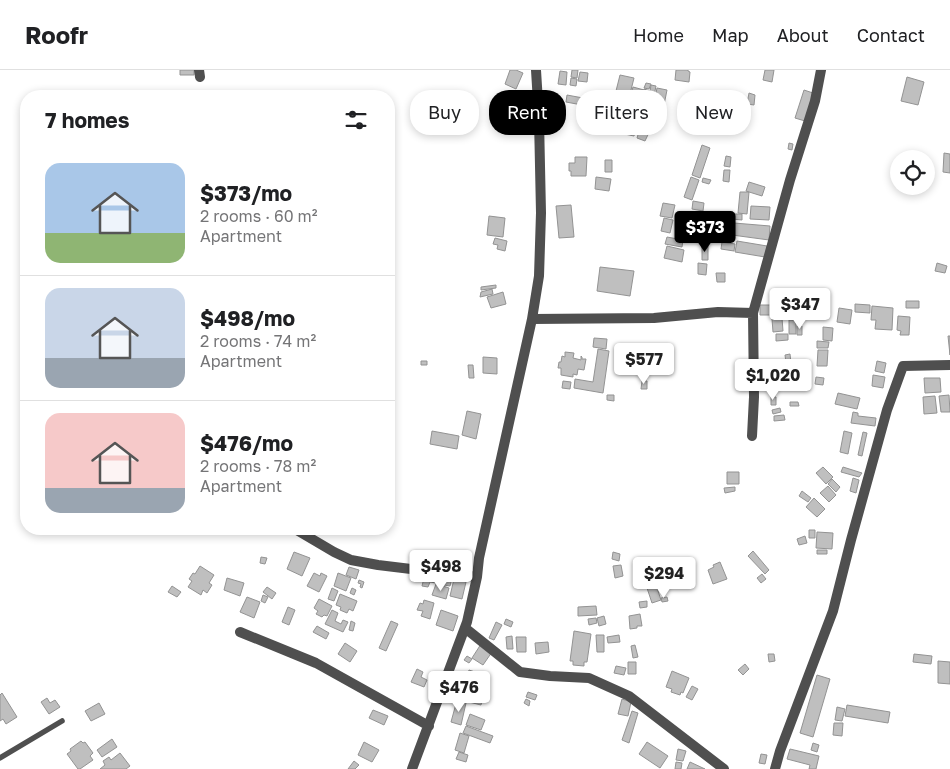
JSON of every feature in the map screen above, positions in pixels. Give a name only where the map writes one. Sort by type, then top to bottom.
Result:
[{"type":"street","points":[[412,769],[465,628],[532,319],[538,276],[541,213],[536,70]]},
{"type":"street","points":[[752,436],[754,397],[753,313],[790,180],[815,101],[821,70]]},
{"type":"street","points":[[532,319],[654,318],[718,312],[753,313]]},
{"type":"street","points":[[775,769],[833,610],[884,419],[903,366],[950,365]]},
{"type":"street","points":[[305,535],[350,560],[477,577]]},
{"type":"street","points":[[465,628],[520,672],[589,678],[629,696],[724,769]]},
{"type":"street","points":[[240,632],[316,664],[429,726]]},
{"type":"lane","points":[[0,758],[62,721]]},
{"type":"building","points":[[180,70],[194,70],[194,75],[180,75]]},
{"type":"building","points":[[510,70],[523,73],[516,89],[505,84]]},
{"type":"building","points":[[572,70],[578,70],[577,78],[571,77]]},
{"type":"building","points":[[676,70],[688,70],[690,72],[689,82],[675,80]]},
{"type":"building","points":[[765,70],[774,70],[772,82],[763,80]]},
{"type":"building","points":[[560,71],[567,72],[566,85],[558,84]]},
{"type":"building","points":[[580,72],[588,73],[587,82],[578,81]]},
{"type":"building","points":[[620,75],[634,78],[631,90],[616,90]]},
{"type":"building","points":[[907,77],[924,82],[918,105],[901,101]]},
{"type":"building","points":[[571,78],[577,79],[576,86],[570,85]]},
{"type":"building","points":[[646,83],[651,84],[649,89],[644,88]]},
{"type":"building","points":[[651,85],[656,86],[655,90],[650,90]]},
{"type":"building","points":[[633,87],[644,90],[632,90]]},
{"type":"building","points":[[804,90],[813,93],[805,121],[795,118]]},
{"type":"building","points":[[751,94],[755,95],[754,105],[751,105]]},
{"type":"building","points":[[567,95],[576,97],[576,104],[566,102]]},
{"type":"building","points":[[638,135],[648,135],[645,141],[637,138]]},
{"type":"building","points":[[789,143],[793,144],[792,150],[788,149]]},
{"type":"building","points":[[702,145],[710,148],[700,178],[692,175]]},
{"type":"building","points":[[944,153],[950,154],[950,173],[943,172]]},
{"type":"building","points":[[726,156],[731,157],[730,167],[724,166]]},
{"type":"building","points":[[575,157],[587,157],[586,176],[571,176],[569,163],[575,163]]},
{"type":"building","points":[[605,160],[612,160],[612,172],[605,172]]},
{"type":"building","points":[[724,170],[730,170],[729,182],[723,181]]},
{"type":"building","points":[[596,177],[611,179],[609,191],[595,189]]},
{"type":"building","points":[[691,177],[699,180],[692,200],[684,197]]},
{"type":"building","points":[[703,178],[711,180],[709,184],[702,182]]},
{"type":"building","points":[[749,182],[765,187],[762,196],[746,191]]},
{"type":"building","points":[[740,192],[749,192],[747,214],[738,213]]},
{"type":"building","points":[[693,201],[704,203],[703,211],[692,209]]},
{"type":"building","points":[[663,203],[675,205],[672,218],[660,216]]},
{"type":"building","points":[[571,205],[574,237],[559,238],[556,206]]},
{"type":"building","points":[[751,206],[770,207],[769,220],[750,219]]},
{"type":"building","points":[[733,214],[742,214],[742,220],[732,219]]},
{"type":"building","points":[[489,216],[505,218],[503,237],[487,235]]},
{"type":"building","points":[[696,217],[709,218],[708,234],[695,233]]},
{"type":"building","points":[[664,218],[673,220],[670,233],[661,231]]},
{"type":"building","points":[[734,223],[770,226],[769,240],[732,235]]},
{"type":"building","points":[[722,224],[732,224],[732,232],[722,231]]},
{"type":"building","points":[[667,237],[683,240],[682,247],[665,244]]},
{"type":"building","points":[[495,238],[507,241],[505,251],[497,249],[498,245],[493,244]]},
{"type":"building","points":[[737,241],[767,246],[765,257],[735,252]]},
{"type":"building","points":[[722,242],[735,244],[734,251],[721,249]]},
{"type":"building","points":[[667,246],[684,250],[682,262],[664,258]]},
{"type":"building","points":[[702,246],[708,246],[708,260],[702,260]]},
{"type":"building","points":[[698,263],[707,264],[706,275],[698,274]]},
{"type":"building","points":[[937,263],[947,266],[945,273],[935,271]]},
{"type":"building","points":[[600,267],[634,271],[630,296],[597,291]]},
{"type":"building","points":[[716,273],[725,273],[725,282],[717,282]]},
{"type":"building","points":[[496,285],[496,288],[481,290],[481,287]]},
{"type":"building","points":[[492,289],[493,294],[480,297],[481,292]]},
{"type":"building","points":[[503,292],[506,304],[491,308],[487,297]]},
{"type":"building","points":[[906,301],[919,301],[919,308],[906,308]]},
{"type":"building","points":[[855,304],[870,305],[870,313],[855,312]]},
{"type":"building","points":[[760,305],[774,305],[774,315],[760,315]]},
{"type":"building","points":[[872,306],[893,308],[892,330],[875,329],[876,320],[871,320]]},
{"type":"building","points":[[778,307],[794,308],[794,316],[778,316]]},
{"type":"building","points":[[839,308],[852,310],[850,324],[837,322]]},
{"type":"building","points":[[898,316],[910,317],[909,335],[900,335],[901,331],[897,330]]},
{"type":"building","points":[[782,318],[783,331],[773,332],[772,319]]},
{"type":"building","points":[[789,320],[796,320],[796,334],[789,334]]},
{"type":"building","points":[[797,326],[802,326],[802,335],[797,335]]},
{"type":"building","points":[[823,327],[833,328],[832,341],[823,340]]},
{"type":"building","points":[[776,334],[788,334],[788,340],[776,341]]},
{"type":"building","points":[[948,336],[950,336],[950,355]]},
{"type":"building","points":[[594,338],[607,339],[606,349],[593,347]]},
{"type":"building","points":[[817,341],[829,342],[828,348],[817,348]]},
{"type":"building","points":[[598,349],[609,351],[603,393],[574,388],[575,379],[593,382]]},
{"type":"building","points":[[818,350],[828,350],[827,366],[817,366]]},
{"type":"building","points":[[565,352],[574,353],[573,358],[581,360],[581,356],[582,359],[586,359],[584,370],[578,369],[577,375],[573,374],[573,377],[561,375],[561,368],[558,368],[562,356],[565,357]]},
{"type":"building","points":[[790,354],[791,363],[786,363],[785,355]]},
{"type":"building","points":[[483,357],[497,358],[497,374],[483,373]]},
{"type":"building","points":[[421,361],[427,361],[427,365],[421,365]]},
{"type":"building","points":[[877,361],[886,363],[884,373],[875,371]]},
{"type":"building","points":[[468,365],[473,365],[474,378],[469,378]]},
{"type":"building","points":[[777,373],[783,373],[782,389],[775,389]]},
{"type":"building","points":[[785,374],[793,374],[793,381],[785,381]]},
{"type":"building","points":[[873,375],[885,377],[883,388],[872,386]]},
{"type":"building","points":[[816,377],[824,378],[823,385],[815,384]]},
{"type":"building","points":[[924,378],[940,378],[941,392],[925,393]]},
{"type":"building","points":[[563,381],[571,382],[570,389],[562,388]]},
{"type":"building","points":[[642,381],[647,381],[647,389],[641,389]]},
{"type":"building","points":[[838,393],[860,398],[857,409],[835,404]]},
{"type":"building","points":[[607,395],[614,395],[614,401],[607,400]]},
{"type":"building","points":[[949,395],[950,412],[941,412],[939,396]]},
{"type":"building","points":[[935,396],[937,413],[924,414],[923,397]]},
{"type":"building","points":[[771,397],[776,397],[776,405],[771,405]]},
{"type":"building","points":[[790,402],[798,402],[799,406],[790,406]]},
{"type":"building","points":[[780,408],[781,412],[773,414],[772,410]]},
{"type":"building","points":[[467,411],[481,414],[476,439],[462,435]]},
{"type":"building","points":[[853,412],[858,413],[858,416],[876,418],[875,426],[851,423]]},
{"type":"building","points":[[784,415],[785,420],[774,421],[774,416]]},
{"type":"building","points":[[432,431],[459,436],[457,449],[430,444]]},
{"type":"building","points":[[844,431],[852,433],[848,454],[840,452]]},
{"type":"building","points":[[863,432],[867,433],[862,456],[858,455]]},
{"type":"building","points":[[823,467],[833,477],[826,484],[816,473]]},
{"type":"building","points":[[843,467],[862,473],[859,477],[841,472]]},
{"type":"building","points":[[727,472],[739,472],[739,484],[727,484]]},
{"type":"building","points":[[853,478],[859,480],[856,493],[850,491]]},
{"type":"building","points":[[832,479],[840,487],[836,492],[828,484]]},
{"type":"building","points":[[828,486],[836,495],[829,502],[820,493]]},
{"type":"building","points":[[735,487],[735,491],[725,493],[724,488]]},
{"type":"building","points":[[802,491],[811,498],[808,502],[799,496]]},
{"type":"building","points":[[814,498],[825,509],[817,517],[806,507]]},
{"type":"building","points":[[809,530],[815,530],[815,538],[809,538]]},
{"type":"building","points":[[817,532],[833,533],[832,549],[816,548]]},
{"type":"building","points":[[805,536],[807,543],[799,545],[797,539]]},
{"type":"building","points":[[817,550],[827,550],[827,554],[817,554]]},
{"type":"building","points":[[753,551],[769,570],[765,574],[748,556]]},
{"type":"building","points":[[294,552],[310,558],[302,576],[287,569]]},
{"type":"building","points":[[613,552],[620,554],[619,561],[612,559]]},
{"type":"building","points":[[261,557],[267,558],[265,564],[260,563]]},
{"type":"building","points":[[720,562],[727,579],[713,584],[708,570]]},
{"type":"building","points":[[621,565],[623,576],[615,578],[613,566]]},
{"type":"building","points":[[200,566],[214,575],[209,583],[212,585],[207,593],[203,590],[201,595],[188,587],[192,581],[189,579]]},
{"type":"building","points":[[349,567],[359,570],[356,579],[346,575]]},
{"type":"building","points":[[314,573],[320,576],[321,573],[327,576],[319,592],[307,586]]},
{"type":"building","points":[[338,573],[351,578],[346,591],[334,586]]},
{"type":"building","points":[[425,574],[438,577],[436,583],[430,582],[428,587],[422,586]]},
{"type":"building","points":[[762,574],[766,579],[761,583],[757,578]]},
{"type":"building","points":[[440,575],[452,578],[450,586],[438,584]]},
{"type":"building","points":[[227,578],[244,583],[240,596],[224,590]]},
{"type":"building","points":[[454,579],[466,582],[462,599],[450,596]]},
{"type":"building","points":[[359,580],[364,582],[362,588],[360,587],[361,584],[358,583]]},
{"type":"building","points":[[436,584],[449,588],[446,599],[432,595]]},
{"type":"building","points":[[656,585],[661,600],[652,603],[647,588]]},
{"type":"building","points":[[172,586],[181,592],[177,597],[168,592]]},
{"type":"building","points":[[267,587],[276,593],[272,599],[263,592]]},
{"type":"building","points":[[332,588],[338,591],[334,601],[328,599]]},
{"type":"building","points":[[352,588],[356,590],[354,595],[350,593]]},
{"type":"building","points":[[340,594],[357,601],[353,611],[349,609],[347,613],[340,610],[341,607],[336,605]]},
{"type":"building","points":[[263,595],[268,597],[265,603],[261,601]]},
{"type":"building","points":[[247,597],[260,602],[254,618],[240,612]]},
{"type":"building","points":[[667,597],[668,601],[662,602],[661,598]]},
{"type":"building","points":[[319,599],[332,606],[327,616],[324,615],[322,617],[316,614],[318,611],[314,608]]},
{"type":"building","points":[[424,600],[434,603],[430,619],[421,616],[423,611],[417,610],[420,603],[423,604]]},
{"type":"building","points":[[647,601],[647,607],[640,608],[639,602]]},
{"type":"building","points":[[596,606],[597,615],[578,616],[578,607]]},
{"type":"building","points":[[288,607],[295,610],[289,625],[282,622]]},
{"type":"building","points":[[332,610],[338,613],[335,621],[341,624],[343,620],[348,622],[343,632],[325,624]]},
{"type":"building","points":[[441,610],[458,616],[453,631],[436,625]]},
{"type":"building","points":[[640,614],[642,626],[630,629],[629,616]]},
{"type":"building","points":[[604,616],[606,624],[599,626],[597,618]]},
{"type":"building","points":[[596,618],[597,623],[589,625],[588,619]]},
{"type":"building","points":[[506,619],[513,622],[511,627],[504,624]]},
{"type":"building","points":[[351,621],[355,623],[353,631],[349,630]]},
{"type":"building","points":[[391,621],[398,624],[386,651],[379,648]]},
{"type":"building","points":[[496,622],[502,625],[494,640],[489,638]]},
{"type":"building","points":[[317,626],[329,633],[326,639],[313,632]]},
{"type":"building","points":[[574,631],[591,634],[587,662],[584,662],[584,666],[573,665],[573,661],[570,661]]},
{"type":"building","points":[[596,635],[604,635],[604,652],[597,652]]},
{"type":"building","points":[[619,635],[620,642],[608,643],[607,637]]},
{"type":"building","points":[[512,636],[513,649],[507,649],[506,637]]},
{"type":"building","points":[[516,637],[526,637],[526,652],[517,652]]},
{"type":"building","points":[[548,642],[549,652],[536,654],[535,643]]},
{"type":"building","points":[[345,643],[357,651],[350,662],[338,654]]},
{"type":"building","points":[[481,644],[492,652],[483,665],[472,658]]},
{"type":"building","points":[[635,645],[638,657],[633,658],[631,646]]},
{"type":"building","points":[[768,654],[774,654],[775,661],[769,662]]},
{"type":"building","points":[[914,654],[932,656],[931,664],[913,662]]},
{"type":"building","points":[[467,656],[472,659],[469,663],[464,660]]},
{"type":"building","points":[[938,661],[950,662],[950,684],[938,683]]},
{"type":"building","points":[[628,662],[636,662],[636,674],[628,674]]},
{"type":"building","points":[[745,664],[749,669],[743,675],[738,670]]},
{"type":"building","points":[[616,666],[626,668],[624,675],[614,673]]},
{"type":"building","points":[[417,669],[423,672],[421,677],[427,680],[424,687],[411,682]]},
{"type":"building","points":[[469,670],[478,673],[475,680],[467,677]]},
{"type":"building","points":[[672,671],[689,678],[683,693],[681,692],[680,695],[671,692],[672,689],[666,687]]},
{"type":"building","points":[[817,675],[830,679],[813,737],[800,733]]},
{"type":"building","points":[[474,684],[485,687],[481,705],[469,702]]},
{"type":"building","points":[[692,686],[698,689],[692,700],[686,697]]},
{"type":"building","points":[[528,692],[537,695],[535,700],[526,697]]},
{"type":"building","points":[[2,693],[17,717],[6,724],[3,719],[0,721],[0,695]]},
{"type":"building","points":[[47,698],[50,703],[55,700],[60,707],[49,714],[41,702]]},
{"type":"building","points":[[526,699],[530,701],[529,706],[524,703]]},
{"type":"building","points":[[622,699],[631,702],[628,716],[618,714]]},
{"type":"building","points":[[457,700],[466,703],[461,725],[451,722]]},
{"type":"building","points":[[99,703],[105,714],[91,721],[85,711]]},
{"type":"building","points":[[847,705],[890,712],[888,723],[845,716]]},
{"type":"building","points":[[837,707],[845,709],[842,721],[835,720]]},
{"type":"building","points":[[373,710],[388,716],[384,725],[369,718]]},
{"type":"building","points":[[632,711],[638,713],[629,743],[622,740]]},
{"type":"building","points":[[470,714],[485,720],[481,730],[466,725]]},
{"type":"building","points":[[834,723],[843,723],[842,736],[833,735]]},
{"type":"building","points":[[466,726],[493,736],[490,743],[463,733]]},
{"type":"building","points":[[460,733],[469,736],[464,753],[455,750]]},
{"type":"building","points":[[112,739],[117,747],[102,757],[97,750]]},
{"type":"building","points":[[81,741],[85,742],[93,753],[90,756],[93,760],[78,769],[67,754],[71,751],[70,749]]},
{"type":"building","points":[[364,742],[379,750],[372,762],[358,755]]},
{"type":"building","points":[[647,742],[668,756],[660,768],[639,754]]},
{"type":"building","points":[[813,743],[819,745],[817,752],[811,750]]},
{"type":"building","points":[[678,749],[686,751],[683,761],[676,760]]},
{"type":"building","points":[[790,749],[819,756],[816,769],[809,769],[810,765],[787,759]]},
{"type":"building","points":[[459,752],[468,755],[466,762],[456,759]]},
{"type":"building","points":[[120,753],[130,766],[126,769],[100,769],[105,765],[103,761],[109,757],[111,760]]},
{"type":"building","points":[[761,754],[767,755],[765,764],[759,763]]},
{"type":"building","points":[[354,761],[359,765],[355,769],[348,769]]},
{"type":"building","points":[[676,762],[682,763],[681,769],[675,769]]},
{"type":"building","points":[[690,762],[705,769],[687,769]]}]
